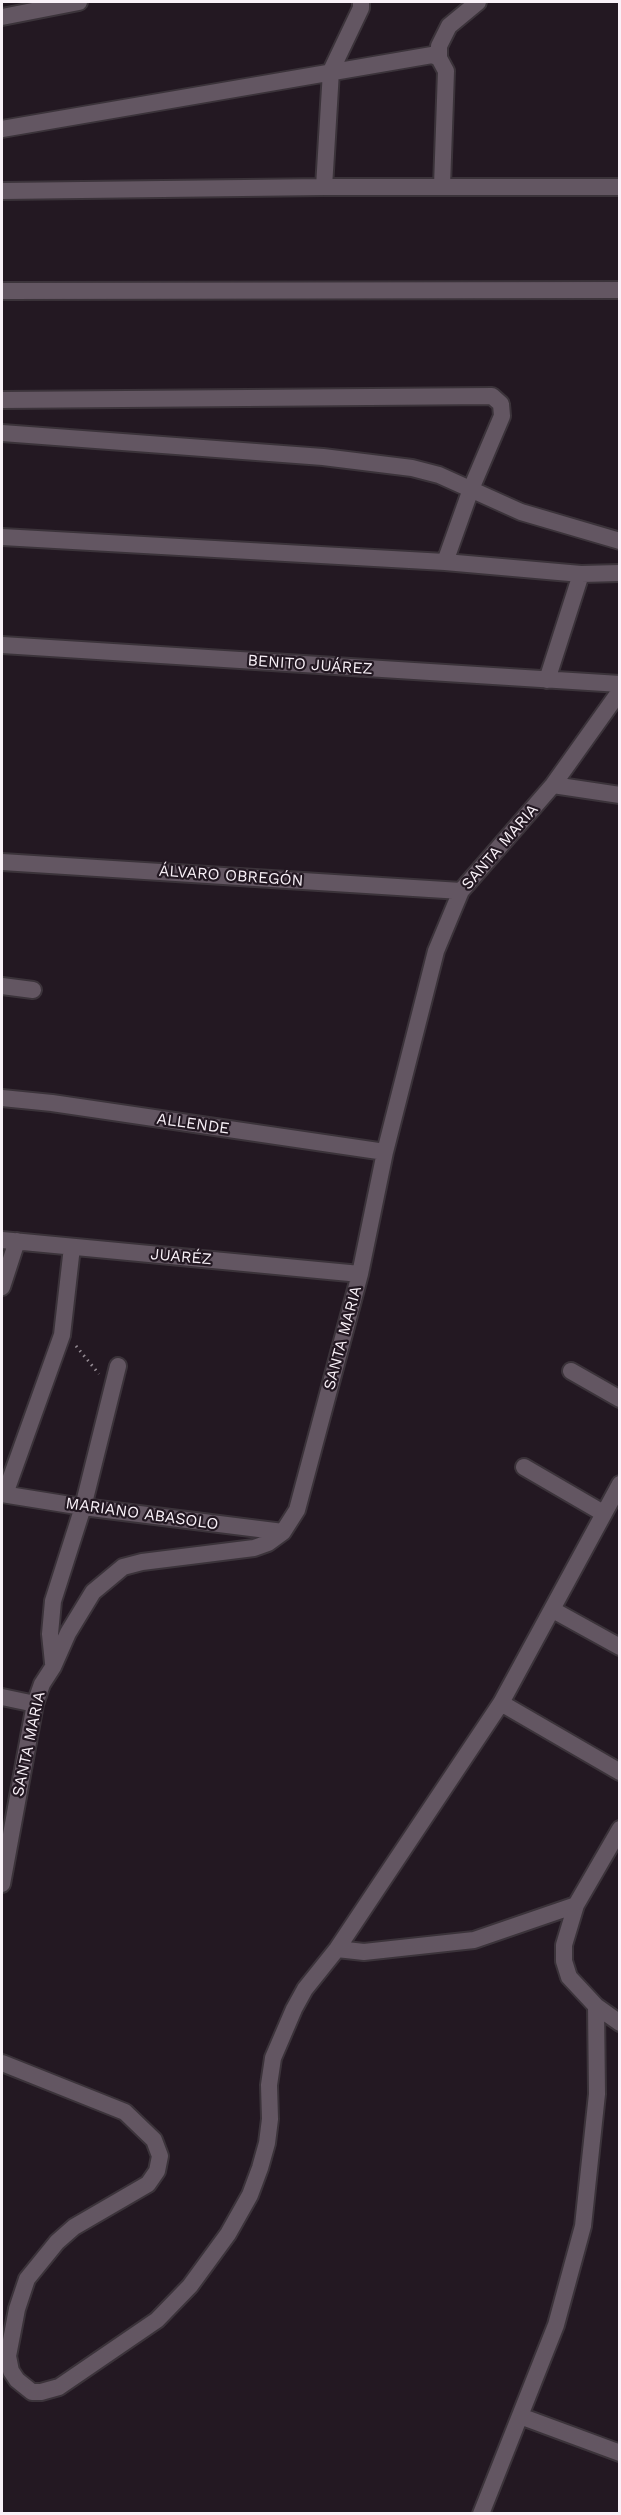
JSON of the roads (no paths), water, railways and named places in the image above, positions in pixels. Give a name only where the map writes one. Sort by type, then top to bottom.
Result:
[{"type":"street","points":[[2,17],[48,4],[79,2]]},
{"type":"street","points":[[324,187],[331,72],[361,8],[361,2]]},
{"type":"street","points":[[442,186],[446,71],[439,58],[443,36],[449,26],[478,2]]},
{"type":"street","points":[[2,129],[426,56],[439,58]]},
{"type":"street","points":[[2,191],[442,186],[620,187]]},
{"type":"street","points":[[2,291],[620,290]]},
{"type":"street","points":[[2,400],[485,395],[501,404],[502,416],[471,489],[446,562]]},
{"type":"street","points":[[2,433],[324,457],[401,466],[439,475],[521,512],[620,541]]},
{"type":"street","points":[[2,537],[446,562],[581,574],[620,573]]},
{"type":"street","points":[[547,680],[581,574]]},
{"type":"street","name":"BENITO JUÁREZ","points":[[2,645],[620,684]]},
{"type":"street","name":"SANTA MARIA","points":[[2,1884],[35,1704],[42,1684],[53,1667],[68,1633],[93,1592],[123,1567],[142,1562],[254,1548],[268,1543],[283,1532],[297,1509],[360,1274],[385,1152],[435,951],[461,891],[553,785],[620,691]]},
{"type":"street","points":[[553,785],[620,795]]},
{"type":"street","name":"ÁLVARO OBREGÓN","points":[[2,862],[461,891]]},
{"type":"street","points":[[2,986],[33,990]]},
{"type":"street","name":"ALLENDE","points":[[2,1098],[52,1103],[385,1152]]},
{"type":"street","points":[[2,1287],[9,1240]]},
{"type":"street","name":"JUARÉZ","points":[[9,1240],[360,1274]]},
{"type":"street","points":[[3,1494],[62,1335],[72,1247]]},
{"type":"street","points":[[53,1667],[50,1634],[53,1601],[84,1507],[118,1366]]},
{"type":"street","points":[[571,1371],[620,1399]]},
{"type":"street","points":[[524,1467],[603,1513]]},
{"type":"street","points":[[2,2063],[125,2112],[154,2140],[160,2156],[157,2171],[148,2184],[74,2227],[57,2242],[27,2279],[17,2309],[8,2356],[11,2371],[23,2387],[32,2392],[41,2392],[59,2387],[157,2320],[190,2286],[228,2235],[250,2195],[267,2143],[269,2085],[273,2058],[305,1989],[337,1949],[501,1703],[620,1484]]},
{"type":"street","name":"MARIANO ABASOLO","points":[[3,1494],[84,1507],[283,1532]]},
{"type":"street","points":[[553,1611],[620,1647]]},
{"type":"street","points":[[2,1697],[35,1704]]},
{"type":"street","points":[[501,1703],[620,1772]]},
{"type":"street","points":[[620,1829],[576,1905],[564,1945],[564,1961],[569,1977],[596,2006],[620,2023]]},
{"type":"street","points":[[337,1949],[364,1952],[474,1940],[576,1905]]},
{"type":"street","points":[[481,2514],[556,2325],[583,2226],[597,2094],[596,2006]]},
{"type":"street","points":[[520,2416],[620,2453]]}]
